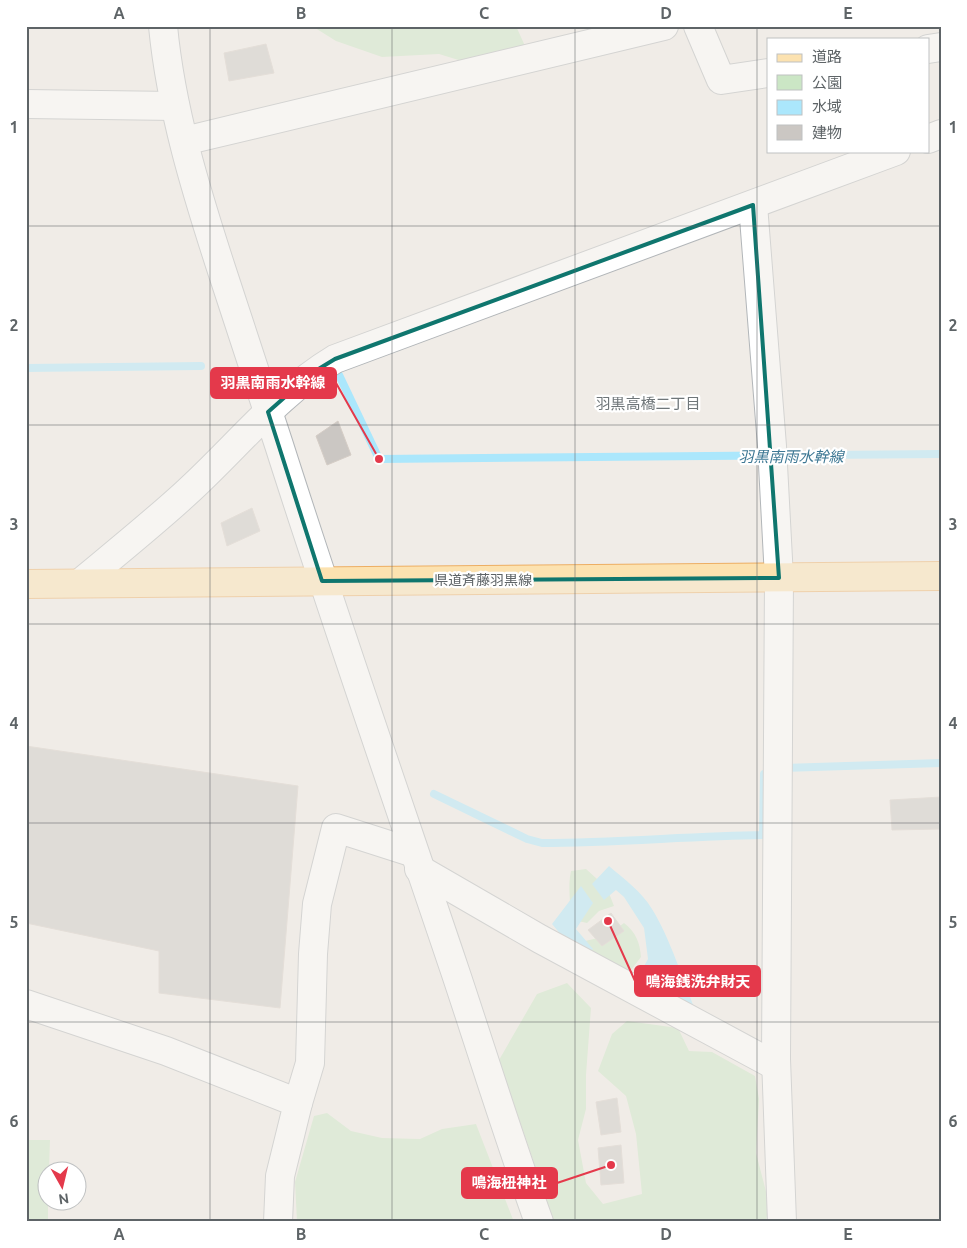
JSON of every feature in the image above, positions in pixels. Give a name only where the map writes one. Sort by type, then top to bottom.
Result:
[{"type":"main road","name":"県道斉藤羽黒線","points":[[26,584],[941,576]]},
{"type":"street","points":[[163,26],[166,60],[189,164],[213,242],[322,581],[455,971],[514,1154],[539,1222]]},
{"type":"street","points":[[184,141],[664,26]]},
{"type":"street","points":[[698,26],[721,80],[767,73]]},
{"type":"street","points":[[938,26],[941,36]]},
{"type":"street","points":[[26,104],[176,106]]},
{"type":"street","points":[[80,583],[185,494],[268,412],[312,373],[335,359],[893,152]]},
{"type":"street","points":[[753,205],[773,456],[779,578],[776,1066],[782,1222]]},
{"type":"street","points":[[278,1222],[280,1176],[310,1063],[312,954],[317,904],[336,828],[417,861],[548,943],[776,1066]]},
{"type":"street","points":[[26,1004],[166,1051],[298,1103]]},
{"type":"highlighted area","points":[[753,205],[779,578],[322,581],[268,412],[312,373],[335,359]]},
{"type":"green space","points":[[312,26],[516,26],[530,57],[494,71],[439,54],[382,57],[336,41]]},
{"type":"green space","points":[[586,869],[607,888],[614,906],[599,911],[587,923],[569,919],[571,871]]},
{"type":"green space","points":[[624,923],[637,938],[641,957],[631,970],[617,975],[581,942],[606,936]]},
{"type":"green space","points":[[567,983],[591,1008],[586,1075],[586,1109],[578,1140],[586,1183],[603,1204],[642,1194],[636,1134],[626,1096],[598,1071],[612,1034],[627,1021],[678,1028],[689,1051],[712,1052],[755,1076],[759,1099],[756,1153],[769,1203],[766,1222],[554,1222],[499,1060],[537,994]]},
{"type":"green space","points":[[327,1113],[351,1131],[382,1138],[420,1139],[442,1129],[476,1124],[514,1222],[297,1222],[295,1182],[314,1116]]},
{"type":"green space","points":[[26,1140],[50,1140],[49,1160],[38,1160],[38,1210],[48,1210],[48,1222],[26,1222]]},
{"type":"water","points":[[609,866],[638,891],[659,920],[696,1012],[640,973],[648,959],[644,928],[624,897],[616,890],[604,900],[592,884]]},
{"type":"water","points":[[581,886],[593,903],[576,929],[593,949],[582,960],[552,924]]},
{"type":"building","points":[[266,44],[274,73],[229,81],[224,53]]},
{"type":"building","points":[[338,421],[351,455],[327,465],[316,436]]},
{"type":"building","points":[[252,508],[260,531],[227,546],[221,523]]},
{"type":"building","points":[[26,746],[298,786],[280,1008],[159,993],[159,951],[26,923]]},
{"type":"building","points":[[941,797],[941,829],[892,830],[890,800]]},
{"type":"building","points":[[611,913],[624,931],[602,946],[588,930]]},
{"type":"building","points":[[617,1098],[621,1132],[601,1135],[596,1102]]},
{"type":"building","points":[[621,1145],[624,1183],[601,1185],[598,1148]]},
{"type":"waterway","name":"羽黒南雨水幹線","points":[[26,368],[201,366]]},
{"type":"waterway","name":"羽黒南雨水幹線","points":[[319,384],[339,375],[379,459],[941,454]]},
{"type":"waterway","points":[[783,768],[941,763]]},
{"type":"waterway","points":[[434,794],[527,839],[542,843],[763,835],[764,774]]},
{"type":"place","name":"羽黒南雨水幹線","points":[[379,459]]},
{"type":"place","name":"鳴海銭洗弁財天","points":[[608,921]]},
{"type":"place","name":"鳴海杻神社","points":[[611,1165]]},
{"type":"district","name":"羽黒高橋二丁目","points":[[648,403]]}]
